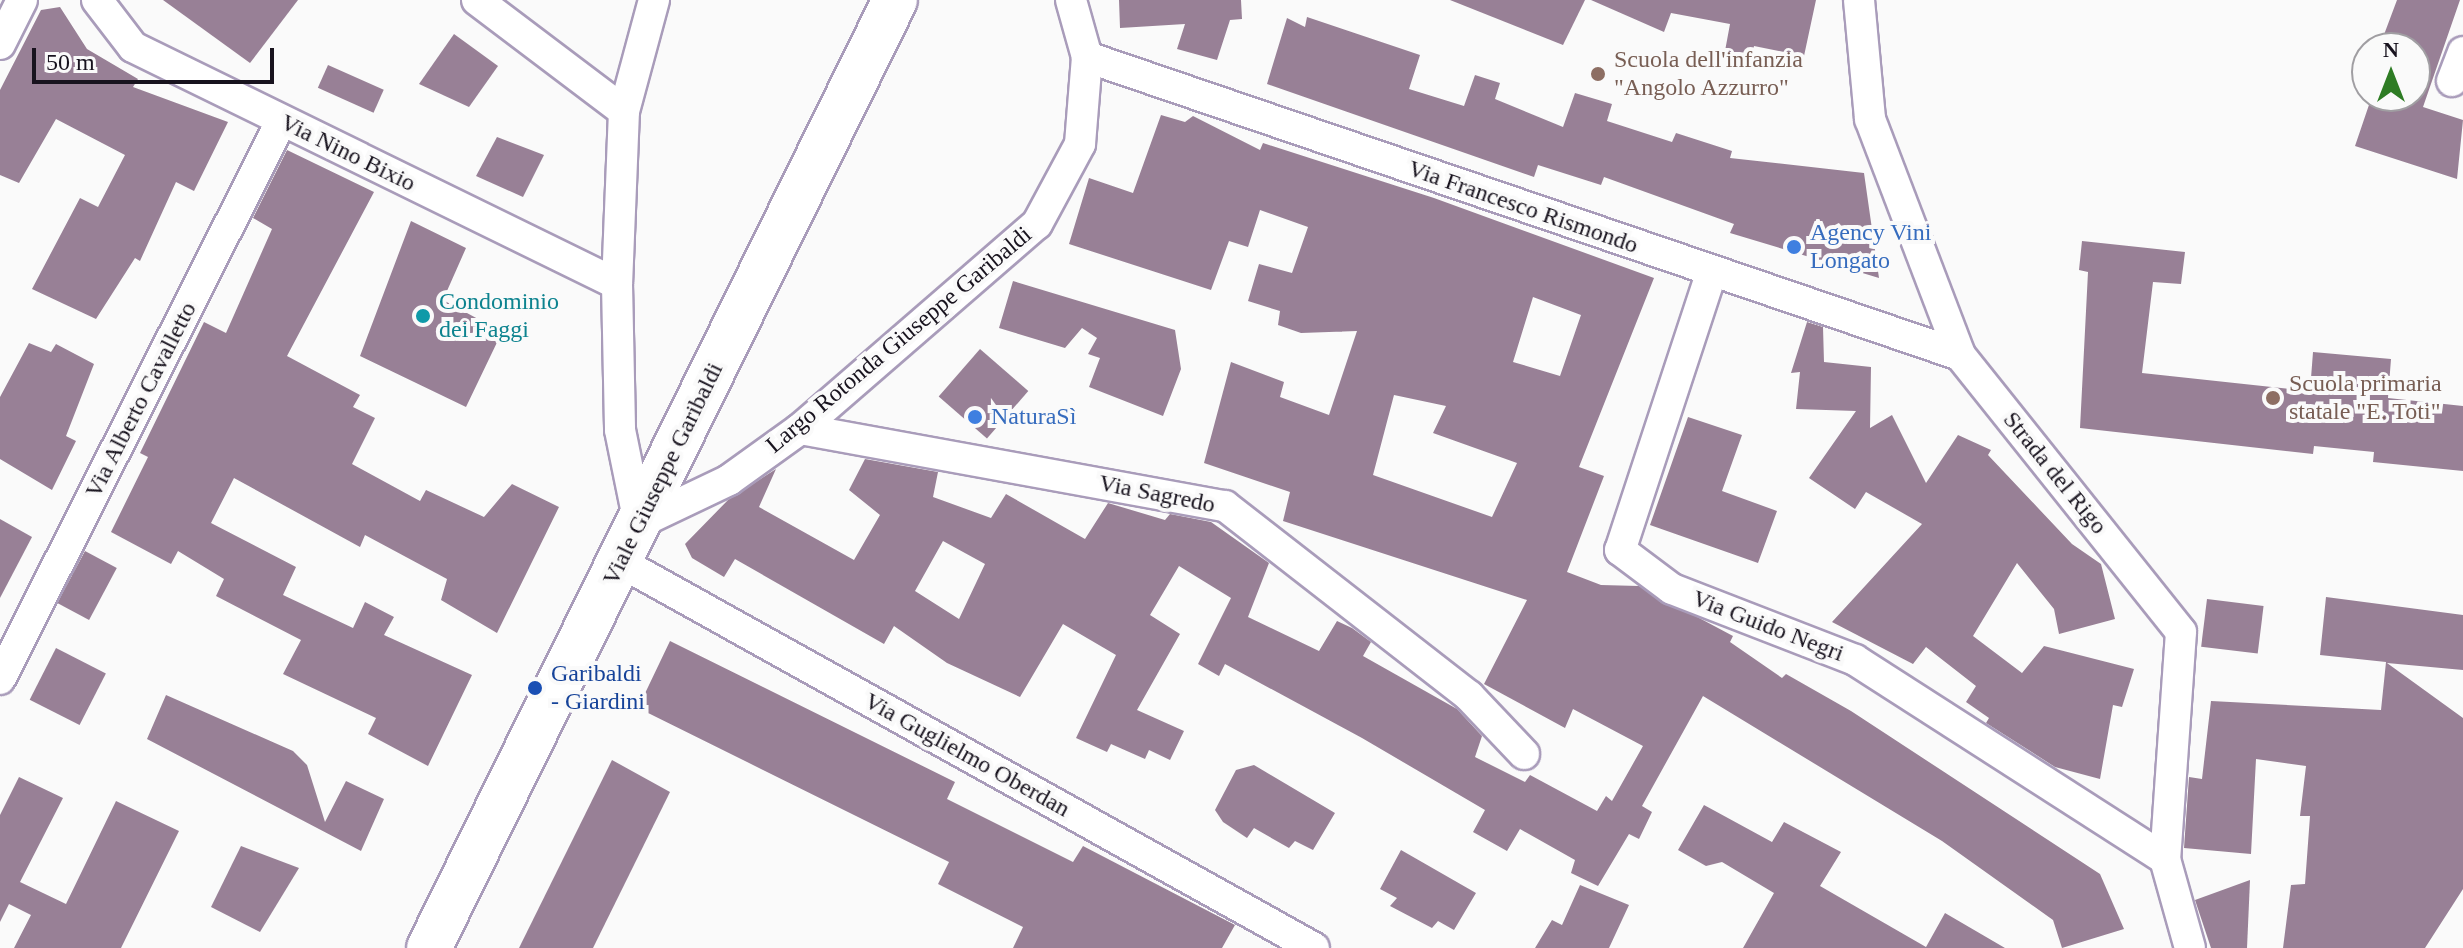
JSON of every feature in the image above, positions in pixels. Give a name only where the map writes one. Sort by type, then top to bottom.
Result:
[{"type":"street","name":"Via Nino Bixio","points":[[97,0],[133,47],[617,284]]},
{"type":"street","points":[[477,0],[624,111]]},
{"type":"street","points":[[639,523],[620,430],[617,284],[624,111],[654,0]]},
{"type":"street","name":"Viale Giuseppe Garibaldi","points":[[429,948],[895,0]]},
{"type":"street","name":"Largo Rotonda Giuseppe Garibaldi","points":[[639,523],[729,480],[800,429],[1037,224],[1080,144],[1087,57],[1071,0]]},
{"type":"street","name":"Strada del Rigo","points":[[1859,0],[1870,119],[1960,355],[2181,632],[2165,859],[2190,948]]},
{"type":"street","points":[[2452,81],[2463,52]]},
{"type":"street","name":"Via Francesco Rismondo","points":[[1087,57],[1960,355]]},
{"type":"street","name":"Via Alberto Cavalletto","points":[[0,679],[282,120]]},
{"type":"street","name":"Via Guido Negri","points":[[1712,271],[1620,550],[1672,589],[1855,660],[2165,859]]},
{"type":"street","name":"Via Sagredo","points":[[800,429],[1225,506],[1469,696],[1524,754]]},
{"type":"street","name":"Via Guglielmo Oberdan","points":[[620,562],[1314,948]]},
{"type":"building","points":[[163,0],[298,0],[250,63]]},
{"type":"building","points":[[1119,0],[1241,0],[1242,19],[1230,20],[1217,60],[1177,49],[1185,24],[1120,28]]},
{"type":"building","points":[[1450,0],[1585,0],[1563,45]]},
{"type":"building","points":[[1591,0],[1816,0],[1804,56],[1754,46],[1752,58],[1725,51],[1730,24],[1671,13],[1664,32]]},
{"type":"building","points":[[2397,0],[2460,0],[2431,84],[2431,32],[2385,32]]},
{"type":"building","points":[[60,7],[87,49],[138,79],[133,87],[228,122],[194,191],[176,182],[140,261],[135,258],[96,319],[32,289],[80,198],[98,207],[125,155],[56,119],[19,183],[0,175],[0,90],[41,10]]},
{"type":"building","points":[[1307,17],[1420,55],[1409,89],[1464,106],[1475,75],[1500,83],[1495,99],[1563,127],[1575,93],[1612,104],[1607,121],[1672,142],[1676,133],[1732,151],[1730,158],[1864,173],[1879,278],[1730,233],[1734,224],[1604,177],[1601,185],[1538,165],[1534,177],[1267,84],[1287,18],[1305,27]]},
{"type":"building","points":[[454,34],[498,66],[469,107],[419,84]]},
{"type":"building","points":[[328,65],[384,90],[374,113],[318,88]]},
{"type":"building","points":[[2431,110],[2463,120],[2457,179],[2355,146],[2367,112]]},
{"type":"building","points":[[1161,115],[1185,122],[1193,116],[1260,150],[1263,143],[1434,198],[1654,278],[1579,467],[1604,476],[1567,572],[1601,585],[1639,586],[1733,636],[1730,642],[1782,678],[1786,674],[1851,711],[2100,874],[2124,929],[2062,948],[2053,920],[1942,841],[1703,696],[1642,806],[1652,812],[1639,839],[1629,834],[1598,886],[1571,873],[1575,860],[1520,829],[1507,851],[1473,832],[1485,810],[1362,738],[1225,664],[1219,676],[1198,664],[1231,598],[1179,566],[1150,615],[1180,634],[1137,710],[1184,731],[1170,760],[1149,750],[1145,759],[1111,744],[1107,752],[1076,738],[1116,655],[1063,624],[1020,697],[947,663],[894,626],[884,644],[735,559],[724,577],[692,558],[685,544],[728,500],[776,469],[759,507],[854,560],[880,515],[849,490],[865,459],[938,472],[933,497],[991,518],[1006,494],[1085,539],[1108,503],[1165,520],[1170,514],[1211,522],[1269,563],[1248,617],[1319,651],[1337,621],[1352,628],[1371,642],[1363,656],[1457,709],[1482,736],[1475,757],[1525,782],[1530,775],[1597,811],[1606,796],[1612,801],[1643,746],[1573,709],[1565,728],[1484,684],[1527,600],[1283,521],[1290,492],[1204,463],[1231,362],[1284,382],[1280,397],[1329,415],[1357,331],[1301,333],[1278,325],[1280,311],[1248,301],[1259,264],[1292,273],[1308,227],[1260,210],[1248,247],[1229,241],[1211,290],[1069,244],[1089,178],[1133,193]],"holes":[[[1533,297],[1581,315],[1560,376],[1513,362]],[[1394,395],[1446,406],[1433,433],[1517,463],[1492,517],[1373,475]],[[943,541],[985,564],[959,619],[915,591]]]},
{"type":"building","points":[[497,137],[544,155],[523,197],[476,176]]},
{"type":"building","points":[[287,150],[374,192],[287,356],[360,395],[353,407],[375,418],[352,464],[420,501],[426,490],[484,517],[512,484],[559,507],[497,633],[441,600],[447,579],[365,535],[360,547],[234,478],[211,523],[296,567],[283,595],[353,628],[365,602],[394,617],[384,635],[472,675],[428,766],[368,734],[376,718],[283,674],[301,640],[216,596],[224,579],[178,551],[171,564],[111,532],[148,457],[140,453],[204,322],[226,333],[272,229],[253,218]]},
{"type":"building","name":"Condominio dei Faggi","points":[[411,221],[466,248],[443,300],[502,332],[466,407],[360,356]]},
{"type":"building","points":[[2082,241],[2185,252],[2181,284],[2153,282],[2142,373],[2310,391],[2313,352],[2391,359],[2388,398],[2463,406],[2463,471],[2373,462],[2374,452],[2314,446],[2313,454],[2080,428],[2088,272],[2079,270]]},
{"type":"building","points":[[1013,281],[1175,330],[1181,369],[1163,416],[1089,387],[1100,358],[1088,354],[1097,338],[1082,328],[1065,348],[999,328]]},
{"type":"building","points":[[1807,322],[1823,327],[1824,362],[1871,367],[1870,428],[1892,415],[1926,483],[1958,435],[1991,450],[1988,455],[2072,544],[2101,564],[2115,619],[2059,634],[2054,609],[2017,563],[1973,636],[2022,673],[2044,646],[2134,669],[2122,707],[2113,705],[2100,779],[2055,767],[1986,723],[1989,718],[1966,702],[1976,686],[1926,647],[1913,664],[1832,622],[1922,524],[1866,492],[1855,509],[1809,478],[1856,411],[1796,409],[1800,372],[1791,373]]},
{"type":"building","points":[[29,343],[51,352],[56,344],[94,364],[66,436],[76,441],[52,490],[0,459],[0,397]]},
{"type":"building","points":[[980,349],[1028,391],[987,439],[939,397]]},
{"type":"building","points":[[1688,417],[1742,435],[1722,491],[1777,511],[1758,563],[1650,525]]},
{"type":"building","points":[[0,519],[32,537],[0,598]]},
{"type":"building","points":[[85,551],[117,568],[89,620],[57,603]]},
{"type":"building","points":[[2326,597],[2463,615],[2463,670],[2387,663],[2463,718],[2463,889],[2425,948],[2283,948],[2291,885],[2305,884],[2310,816],[2300,816],[2306,766],[2256,759],[2251,854],[2184,848],[2189,777],[2202,779],[2211,701],[2381,710],[2386,662],[2320,655]]},
{"type":"building","points":[[2207,599],[2264,606],[2258,654],[2201,647]]},
{"type":"building","points":[[670,641],[955,782],[947,799],[1073,862],[1083,846],[1235,925],[1222,948],[1013,948],[1023,927],[938,884],[949,862],[638,708]]},
{"type":"building","points":[[56,648],[106,673],[80,725],[30,700]]},
{"type":"building","points":[[166,695],[293,751],[307,765],[325,822],[346,781],[384,799],[361,851],[147,739]]},
{"type":"building","points":[[612,760],[670,792],[593,948],[519,948]]},
{"type":"building","points":[[1254,765],[1335,813],[1313,850],[1295,841],[1289,848],[1254,828],[1247,838],[1223,822],[1215,810],[1236,770]]},
{"type":"building","points":[[19,777],[63,798],[20,882],[66,904],[116,801],[179,831],[121,948],[14,948],[31,915],[9,904],[0,922],[0,815]]},
{"type":"building","points":[[1704,805],[1772,842],[1784,822],[1841,852],[1820,886],[1926,947],[1945,913],[2005,948],[1743,948],[1774,893],[1722,862],[1706,866],[1678,850]]},
{"type":"building","points":[[241,846],[299,868],[260,932],[211,907]]},
{"type":"building","points":[[1401,850],[1476,893],[1454,930],[1438,921],[1432,928],[1390,906],[1397,898],[1380,889]]},
{"type":"building","points":[[2250,880],[2247,948],[2211,948],[2195,900]]},
{"type":"building","points":[[1580,885],[1629,905],[1609,948],[1535,948],[1552,920],[1562,925]]},
{"type":"place","name":"Scuola dell'infanzia \"Angolo Azzurro\"","points":[[1598,74]]},
{"type":"place","name":"Agency Vini Longato","points":[[1794,247]]},
{"type":"place","name":"Condominio dei Faggi","points":[[423,316]]},
{"type":"place","name":"Scuola primaria statale \"E. Toti\"","points":[[2273,398]]},
{"type":"place","name":"NaturaSì","points":[[975,417]]},
{"type":"place","name":"Garibaldi - Giardini","points":[[535,688]]}]
